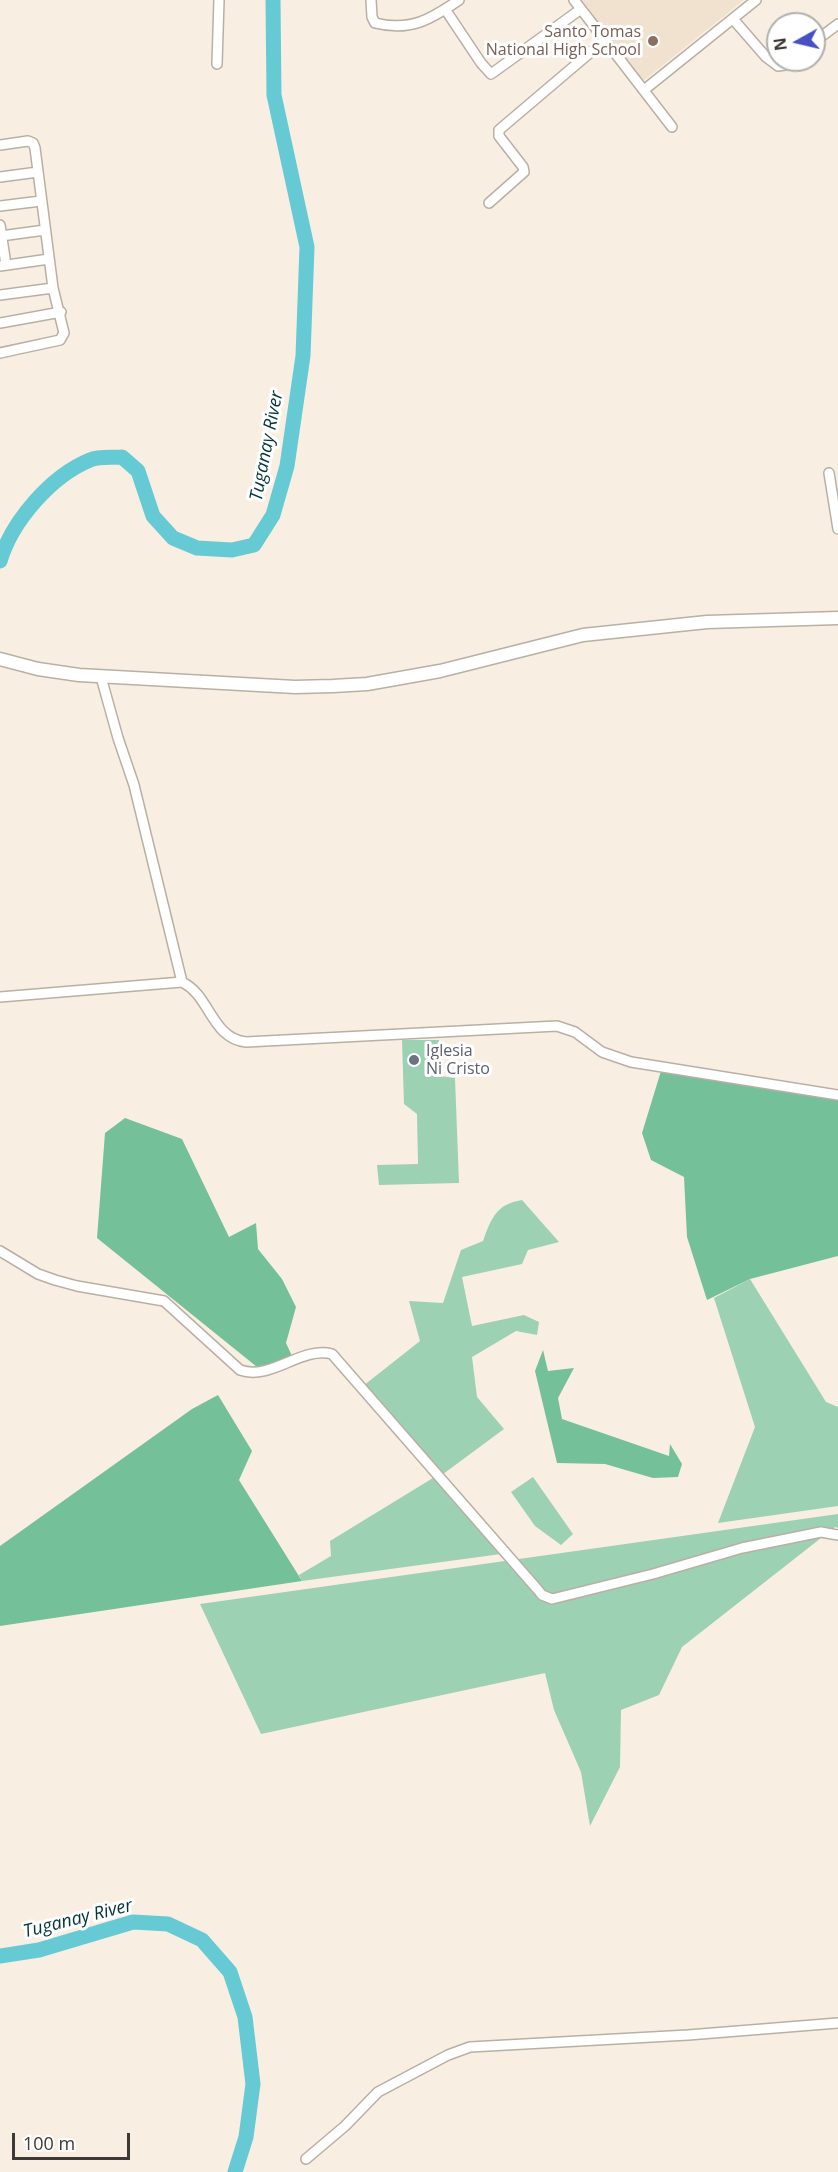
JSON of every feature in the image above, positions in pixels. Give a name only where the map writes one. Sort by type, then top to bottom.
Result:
[{"type":"street","points":[[217,64],[219,0]]},
{"type":"street","points":[[371,0],[372,17],[375,23],[412,25],[428,20],[459,0]]},
{"type":"street","points":[[574,0],[672,127]]},
{"type":"street","points":[[644,90],[756,0]]},
{"type":"street","points":[[446,9],[481,63],[491,74],[581,9]]},
{"type":"street","points":[[733,19],[766,57]]},
{"type":"street","points":[[489,204],[524,172],[523,167],[499,136],[499,130],[605,40]]},
{"type":"street","points":[[0,145],[31,142],[35,148],[53,288],[61,312],[64,333],[60,340],[0,353]]},
{"type":"street","points":[[0,177],[38,172]]},
{"type":"street","points":[[0,206],[41,201]]},
{"type":"street","points":[[45,230],[1,230],[3,265],[49,259]]},
{"type":"street","points":[[0,295],[53,288]]},
{"type":"street","points":[[0,323],[61,312]]},
{"type":"street","points":[[829,473],[838,530]]},
{"type":"street","points":[[0,659],[38,669],[101,677],[295,687],[344,686],[440,671],[583,635],[707,622],[838,618]]},
{"type":"street","points":[[101,677],[134,785],[182,982]]},
{"type":"street","points":[[0,997],[182,982],[192,988],[229,1038],[238,1041],[557,1026],[575,1032],[602,1052],[631,1062],[838,1095]]},
{"type":"street","points":[[0,1251],[38,1274],[55,1280],[164,1301],[240,1370],[247,1372],[267,1370],[315,1354],[332,1354],[542,1595],[552,1599],[653,1574],[742,1548],[821,1532],[838,1535]]},
{"type":"street","points":[[306,2159],[345,2126],[378,2092],[448,2055],[470,2047],[688,2035],[838,2022]]},
{"type":"shaded area","name":"Santo Tomas National High School","points":[[580,0],[744,0],[643,81]]},
{"type":"green space","points":[[402,1040],[439,1040],[440,1076],[455,1078],[459,1183],[379,1185],[377,1165],[418,1164],[417,1114],[404,1104]]},
{"type":"green space","points":[[661,1071],[838,1096],[838,1256],[750,1279],[707,1300],[687,1237],[684,1177],[651,1160],[642,1133]]},
{"type":"green space","points":[[125,1118],[182,1139],[229,1237],[256,1223],[258,1249],[282,1279],[296,1307],[286,1343],[292,1356],[262,1371],[97,1238],[105,1133]]},
{"type":"green space","points":[[522,1200],[559,1242],[528,1250],[522,1264],[462,1277],[472,1326],[524,1315],[539,1322],[537,1335],[516,1331],[472,1357],[477,1397],[504,1429],[435,1480],[501,1554],[302,1581],[299,1575],[331,1556],[330,1541],[433,1478],[363,1386],[420,1341],[409,1301],[443,1303],[461,1250],[483,1241],[500,1209]]},
{"type":"green space","points":[[750,1279],[826,1402],[838,1407],[838,1506],[718,1523],[755,1427],[714,1298]]},
{"type":"green space","points":[[543,1350],[548,1371],[574,1368],[558,1398],[562,1419],[669,1456],[670,1444],[682,1464],[678,1477],[653,1478],[605,1464],[557,1463],[535,1371]]},
{"type":"green space","points":[[218,1395],[252,1451],[239,1480],[302,1581],[0,1626],[0,1546],[192,1409]]},
{"type":"green space","points":[[533,1477],[573,1534],[561,1545],[535,1526],[511,1492]]},
{"type":"green space","points":[[838,1514],[838,1528],[835,1527],[682,1647],[659,1695],[621,1710],[620,1767],[590,1826],[581,1772],[554,1710],[545,1673],[261,1734],[200,1604]]},
{"type":"waterway","name":"Tuganay River","points":[[0,561],[23,516],[48,488],[75,467],[97,458],[122,457],[138,471],[153,516],[173,538],[197,548],[232,550],[254,545],[273,515],[287,466],[303,356],[307,247],[274,95],[273,0]]},
{"type":"waterway","name":"Tuganay River","points":[[0,1956],[39,1950],[133,1922],[168,1924],[202,1940],[230,1972],[245,2017],[253,2084],[246,2137],[235,2172]]},
{"type":"place","name":"Santo Tomas National High School","points":[[653,41]]},
{"type":"place","name":"Iglesia Ni Cristo","points":[[414,1060]]}]
